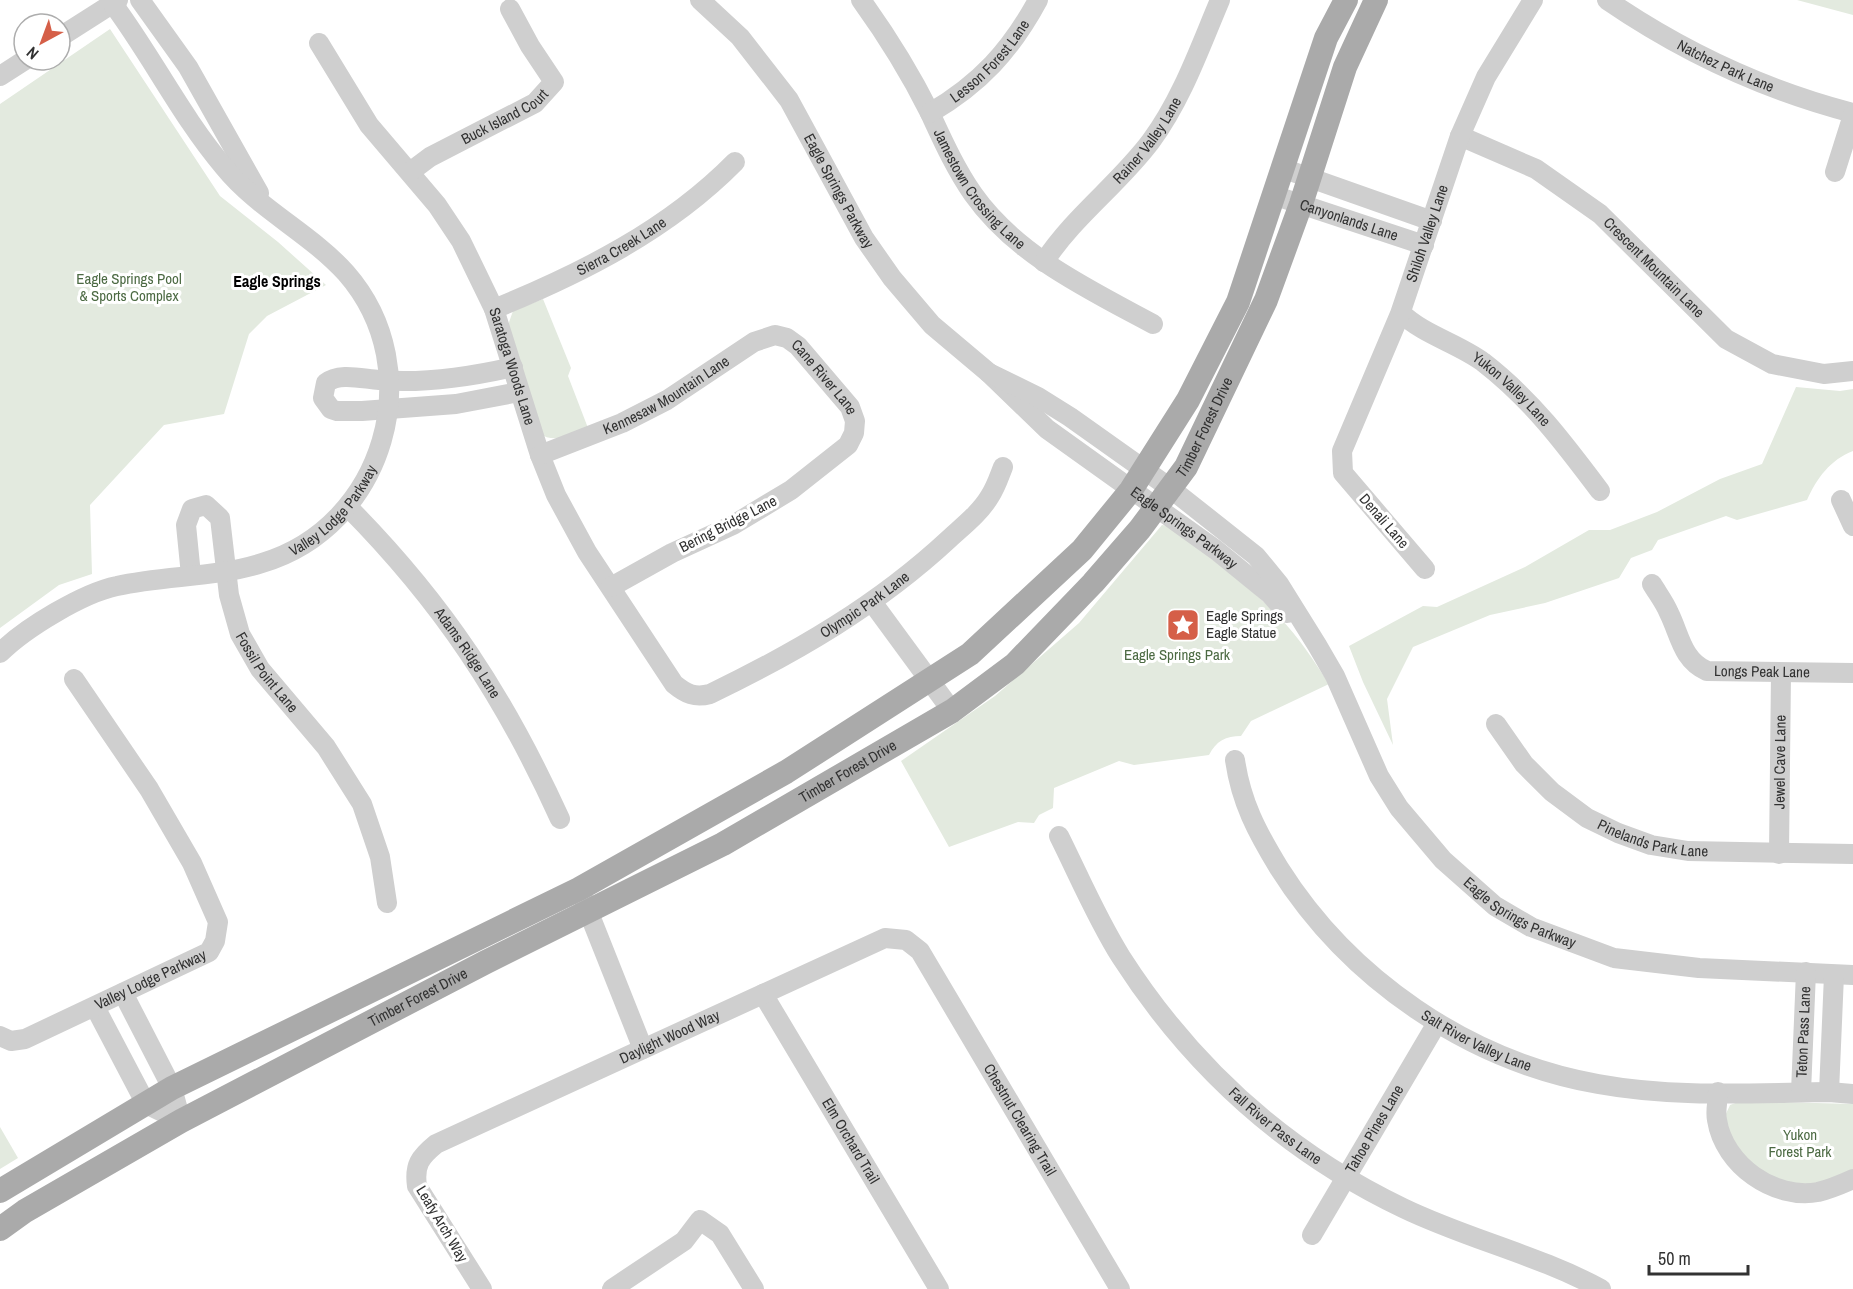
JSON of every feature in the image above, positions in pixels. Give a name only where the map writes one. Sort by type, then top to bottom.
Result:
[{"type":"main road","name":"Timber Forest Drive","points":[[0,1191],[172,1088],[579,889],[786,772],[970,654],[1082,550],[1131,490],[1188,400],[1238,302],[1326,38],[1346,0]]},
{"type":"main road","name":"Timber Forest Drive","points":[[0,1229],[25,1211],[181,1121],[723,844],[952,711],[1015,664],[1092,583],[1156,507],[1186,467],[1266,300],[1301,204],[1345,67],[1376,0]]},
{"type":"street","name":"Valley Lodge Parkway","points":[[140,0],[188,67],[264,204]]},
{"type":"street","name":"Eagle Springs Parkway","points":[[700,0],[740,37],[789,100],[840,197],[892,278],[932,325],[989,373],[1047,429],[1216,550],[1270,594],[1317,645]]},
{"type":"street","name":"Jamestown Crossing Lane","points":[[861,0],[884,31],[930,113],[951,159],[974,195],[998,223],[1044,262],[1153,324]]},
{"type":"street","name":"Lesson Forest Lane","points":[[930,113],[952,100],[1000,59],[1021,31],[1038,0]]},
{"type":"street","name":"Rainer Valley Lane","points":[[1044,262],[1071,226],[1116,183],[1152,140],[1174,105],[1220,0]]},
{"type":"street","name":"Shiloh Valley Lane","points":[[1343,473],[1342,452],[1401,313],[1460,136],[1486,77],[1533,0]]},
{"type":"street","name":"Natchez Park Lane","points":[[1607,0],[1680,45],[1737,74],[1794,97],[1853,114]]},
{"type":"street","name":"Valley Lodge Parkway","points":[[0,653],[45,617],[115,586],[227,571],[284,556],[310,541],[348,507],[380,453],[389,409],[388,359],[379,328],[365,299],[346,273],[319,247],[229,174],[203,142],[114,1]]},
{"type":"street","points":[[72,29],[114,1]]},
{"type":"street","name":"Buck Island Court","points":[[410,172],[430,157],[535,103],[554,82],[530,46],[510,9]]},
{"type":"street","name":"Saratoga Woods Lane","points":[[319,43],[364,117],[410,172],[461,241],[494,309],[540,455],[572,525],[674,684],[692,695]]},
{"type":"street","points":[[1835,172],[1853,114]]},
{"type":"street","name":"Crescent Mountain Lane","points":[[1460,136],[1536,169],[1600,214],[1726,339],[1772,364],[1824,374],[1853,371]]},
{"type":"street","name":"Sierra Creek Lane","points":[[494,309],[555,285],[616,252],[702,194],[735,162]]},
{"type":"street","name":"Canyonlands Lane","points":[[1282,168],[1432,221]]},
{"type":"street","name":"Canyonlands Lane","points":[[1273,195],[1424,245]]},
{"type":"street","name":"Yukon Valley Lane","points":[[1401,313],[1416,327],[1450,342],[1483,362],[1530,403],[1600,491]]},
{"type":"street","name":"Kennesaw Mountain Lane","points":[[540,455],[609,429],[649,409],[763,337],[776,335],[787,338]]},
{"type":"street","name":"Cane River Lane","points":[[787,338],[798,346],[850,407],[855,421]]},
{"type":"street","points":[[513,367],[453,378],[390,381],[339,377],[331,379],[323,390],[326,403],[337,411],[456,404],[519,392]]},
{"type":"street","name":"Eagle Springs Parkway","points":[[989,373],[1062,412],[1170,488],[1256,556],[1279,584],[1335,676],[1379,776],[1399,808],[1443,861],[1495,906],[1531,927],[1614,958],[1699,968],[1844,975]]},
{"type":"street","name":"Bering Bridge Lane","points":[[610,587],[672,553],[733,525],[791,490],[848,445],[854,433],[855,421]]},
{"type":"street","name":"Olympic Park Lane","points":[[692,695],[710,694],[826,634],[908,576],[978,512],[990,496],[1004,467]]},
{"type":"street","name":"Denali Lane","points":[[1343,473],[1425,569]]},
{"type":"street","points":[[1841,500],[1853,526]]},
{"type":"street","name":"Fossil Point Lane","points":[[191,575],[186,525],[192,509],[199,505],[207,505],[214,509],[220,518],[233,613],[250,653],[260,669],[326,747],[362,804],[380,856],[387,903]]},
{"type":"street","name":"Adams Ridge Lane","points":[[348,507],[394,554],[457,633],[499,697],[533,759],[560,819]]},
{"type":"street","name":"Longs Peak Lane","points":[[1652,584],[1670,613],[1688,659],[1697,667],[1707,671],[1853,673]]},
{"type":"street","points":[[872,602],[952,711]]},
{"type":"street","name":"Jewel Cave Lane","points":[[1779,854],[1780,673]]},
{"type":"street","name":"Valley Lodge Parkway","points":[[0,1036],[11,1041],[25,1039],[209,952],[215,941],[218,922],[192,863],[149,789],[74,679]]},
{"type":"street","name":"Pinelands Park Lane","points":[[1496,724],[1524,764],[1552,792],[1587,818],[1618,833],[1651,845],[1688,851],[1853,854]]},
{"type":"street","name":"Salt River Valley Lane","points":[[1235,760],[1240,790],[1251,818],[1284,876],[1312,915],[1374,977],[1437,1023],[1487,1049],[1545,1071],[1597,1084],[1660,1092],[1853,1094]]},
{"type":"street","name":"Fall River Pass Lane","points":[[1059,836],[1120,955],[1157,1011],[1209,1070],[1258,1115],[1314,1158],[1346,1179],[1438,1224],[1544,1264],[1601,1289]]},
{"type":"street","points":[[579,889],[643,1049]]},
{"type":"street","name":"Daylight Wood Way","points":[[420,1156],[436,1144],[885,938],[906,940],[920,951]]},
{"type":"street","name":"Chestnut Clearing Trail","points":[[920,951],[1120,1289]]},
{"type":"street","name":"Teton Pass Lane","points":[[1801,1092],[1806,972]]},
{"type":"street","name":"Teton Pass Lane","points":[[1829,1092],[1844,975]]},
{"type":"street","points":[[123,993],[172,1088],[181,1121]]},
{"type":"street","name":"Elm Orchard Trail","points":[[763,994],[939,1289]]},
{"type":"street","points":[[95,1006],[146,1104],[181,1121]]},
{"type":"street","name":"Tahoe Pines Lane","points":[[1312,1235],[1437,1023]]},
{"type":"street","points":[[1718,1092],[1717,1120],[1725,1143],[1734,1159],[1765,1183],[1778,1189],[1794,1192],[1817,1192],[1853,1179]]},
{"type":"street","name":"Leafy Arch Way","points":[[420,1156],[415,1172],[417,1186],[482,1289]]},
{"type":"street","points":[[612,1289],[684,1241],[699,1220],[720,1234],[754,1289]]},
{"type":"green space","points":[[1797,0],[1853,0],[1853,15]]},
{"type":"green space","name":"Eagle Springs Pool & Sports Complex","points":[[110,29],[220,196],[278,242],[326,285],[267,316],[249,334],[224,414],[164,425],[90,505],[92,574],[59,585],[0,628],[0,104],[47,72],[72,72],[72,55]]},
{"type":"green space","points":[[543,299],[571,368],[568,376],[588,428],[557,438],[539,433],[508,325],[513,311]]},
{"type":"green space","points":[[1796,387],[1840,391],[1853,389],[1853,451],[1838,459],[1825,471],[1807,500],[1737,520],[1726,516],[1658,540],[1652,550],[1631,558],[1619,578],[1545,603],[1490,615],[1413,647],[1387,699],[1393,745],[1363,682],[1349,646],[1423,606],[1437,607],[1525,567],[1589,530],[1610,530],[1657,512],[1720,479],[1762,464]]},
{"type":"green space","name":"Eagle Springs Park","points":[[1162,525],[1169,526],[1267,605],[1300,641],[1329,684],[1251,721],[1241,736],[1222,740],[1209,755],[1134,765],[1119,761],[1054,788],[1053,808],[1039,815],[1034,823],[1018,822],[949,847],[901,761],[995,696],[1079,623]]},
{"type":"green space","name":"Yukon Forest Park","points":[[1741,1101],[1853,1104],[1853,1169],[1825,1181],[1811,1184],[1784,1182],[1761,1170],[1740,1151],[1732,1141],[1727,1129],[1725,1116],[1730,1105]]},
{"type":"green space","points":[[0,1127],[18,1158],[0,1169]]},
{"type":"place","name":"Eagle Springs Eagle Statue","points":[[1183,625]]},
{"type":"district","name":"Eagle Springs","points":[[277,281]]}]
